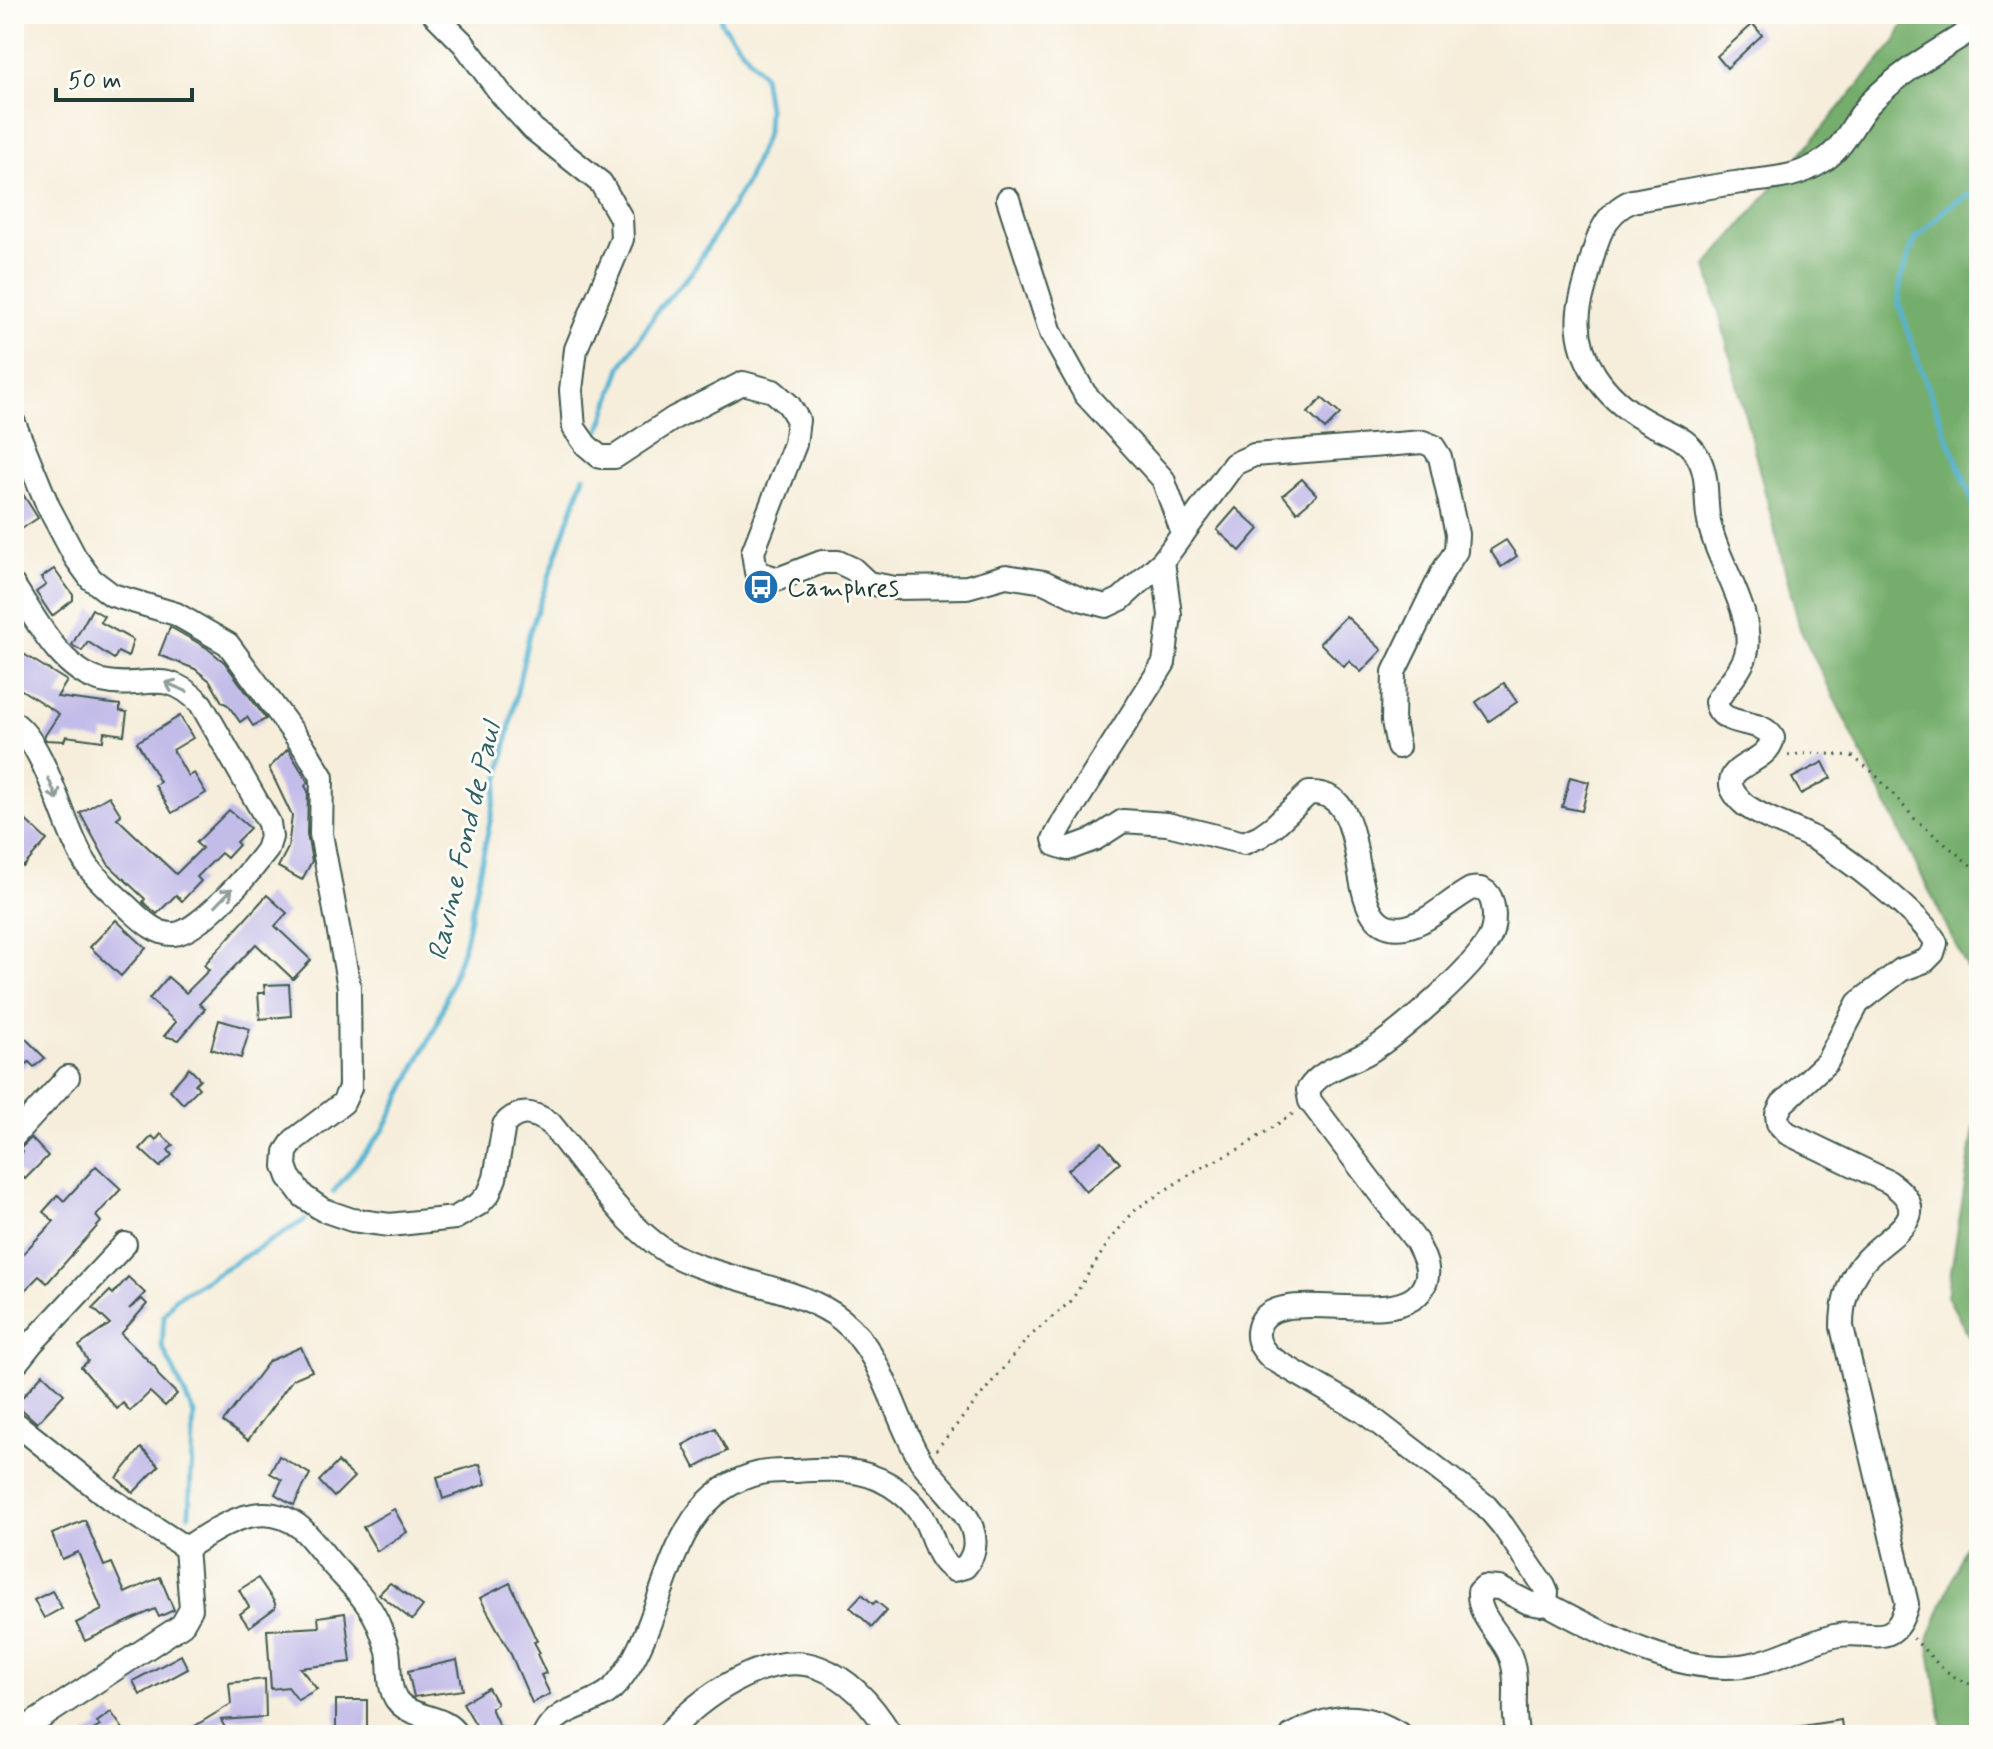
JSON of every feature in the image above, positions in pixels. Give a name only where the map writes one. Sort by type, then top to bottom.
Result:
[{"type":"street","points":[[434,14],[463,43],[502,95],[533,129],[601,183],[621,218],[622,239],[576,349],[571,390],[574,428],[586,445],[600,457],[615,457],[674,418],[743,383],[773,391],[789,405],[798,420],[795,444],[753,552],[756,572],[767,577],[778,579],[793,571],[830,562],[853,569],[868,583],[895,588],[967,587],[1006,576],[1044,582],[1080,599],[1106,606],[1121,599],[1163,561],[1234,464],[1254,455],[1423,442],[1433,446],[1440,457],[1457,534],[1456,551],[1443,571],[1394,672],[1393,721],[1398,747]]},
{"type":"street","points":[[1518,1735],[1514,1717],[1514,1666],[1483,1613],[1479,1592],[1484,1587],[1493,1587],[1529,1603],[1545,1603],[1591,1628],[1672,1659],[1702,1666],[1752,1664],[1837,1635],[1881,1637],[1892,1633],[1899,1625],[1907,1604],[1842,1317],[1848,1286],[1878,1246],[1907,1224],[1911,1215],[1909,1200],[1889,1182],[1787,1133],[1778,1123],[1777,1114],[1782,1104],[1827,1062],[1858,1003],[1901,970],[1925,961],[1933,953],[1936,943],[1927,928],[1855,865],[1814,838],[1744,804],[1731,785],[1733,776],[1747,763],[1766,754],[1773,738],[1762,726],[1724,717],[1717,711],[1716,702],[1746,656],[1747,628],[1708,518],[1704,468],[1686,442],[1640,418],[1609,393],[1583,354],[1579,311],[1595,244],[1610,216],[1620,206],[1632,201],[1735,183],[1789,178],[1821,162],[1839,149],[1856,122],[1883,91],[1923,60],[1979,25]]},
{"type":"street","points":[[1008,199],[1051,333],[1085,394],[1163,479],[1183,534]]},
{"type":"street","points":[[14,423],[48,506],[75,557],[91,579],[112,595],[176,614],[228,644],[306,750],[322,777],[321,834],[349,987],[350,1088],[343,1103],[294,1140],[286,1152],[285,1166],[289,1177],[303,1196],[323,1210],[352,1220],[390,1225],[455,1218],[479,1204],[489,1193],[495,1178],[504,1125],[518,1114],[536,1114],[550,1123],[630,1221],[650,1240],[673,1255],[715,1273],[821,1307],[858,1335],[870,1352],[910,1443],[929,1473],[971,1524],[975,1549],[969,1562],[959,1569],[949,1567],[941,1559],[922,1515],[891,1486],[857,1472],[829,1468],[770,1471],[742,1479],[712,1496],[681,1538],[643,1640],[614,1688],[564,1711],[544,1735]]},
{"type":"street","points":[[1163,561],[1170,615],[1164,663],[1064,821],[1054,839],[1056,845],[1068,849],[1095,839],[1123,821],[1167,824],[1244,843],[1274,826],[1309,793],[1318,793],[1327,796],[1346,816],[1353,832],[1368,907],[1377,922],[1390,928],[1409,927],[1471,889],[1487,891],[1492,899],[1494,918],[1489,940],[1462,974],[1371,1051],[1316,1078],[1308,1090],[1310,1101],[1416,1241],[1427,1262],[1428,1274],[1417,1296],[1405,1304],[1384,1309],[1281,1307],[1260,1323],[1258,1334],[1260,1346],[1279,1363],[1364,1412],[1486,1506],[1544,1586],[1547,1593],[1545,1603]]},
{"type":"street","points":[[14,586],[55,646],[84,672],[100,681],[176,684],[201,704],[269,823],[271,837],[267,850],[216,906],[191,928],[175,935],[158,931],[141,920],[89,868],[32,741],[14,723]]},
{"type":"street","points":[[14,1136],[68,1077]]},
{"type":"street","points":[[14,1364],[125,1244]]},
{"type":"street","points":[[14,1422],[109,1498],[186,1548]]},
{"type":"street","points":[[186,1548],[229,1521],[265,1513],[286,1517],[303,1530],[364,1600],[379,1624],[388,1652],[390,1682],[398,1701],[413,1712],[444,1723],[457,1735]]},
{"type":"street","points":[[15,1735],[182,1625],[191,1609],[186,1548]]},
{"type":"street","points":[[667,1735],[705,1699],[740,1677],[781,1665],[800,1664],[817,1666],[849,1684],[867,1701],[891,1735]]},
{"type":"street","points":[[1292,1735],[1321,1721],[1342,1716],[1386,1725],[1401,1735]]},
{"type":"path","points":[[1766,754],[1832,753],[1852,756],[1875,774],[1915,819],[1979,872]]},
{"type":"path","points":[[929,1473],[934,1452],[1028,1338],[1071,1301],[1110,1240],[1136,1209],[1195,1171],[1243,1147],[1310,1101]]},
{"type":"path","points":[[1899,1625],[1939,1667],[1960,1682],[1979,1687]]},
{"type":"green space","points":[[1909,14],[1979,14],[1979,992],[1800,629],[1707,266],[1895,42]]},
{"type":"green space","points":[[1979,1099],[1979,1355],[1947,1296]]},
{"type":"green space","points":[[1979,1512],[1979,1735],[1944,1735],[1928,1639]]},
{"type":"building","points":[[1753,24],[1762,35],[1727,68],[1717,56]]},
{"type":"building","points":[[1322,398],[1340,414],[1325,429],[1308,413]]},
{"type":"building","points":[[1302,479],[1317,495],[1297,512],[1283,495]]},
{"type":"building","points":[[14,480],[38,518],[14,534]]},
{"type":"building","points":[[1236,508],[1259,529],[1240,551],[1217,530]]},
{"type":"building","points":[[1506,540],[1517,556],[1501,567],[1490,550]]},
{"type":"building","points":[[54,569],[73,595],[73,600],[52,616],[36,592],[46,585],[41,578]]},
{"type":"building","points":[[92,609],[104,616],[100,622],[133,640],[128,657],[118,652],[114,659],[88,642],[82,651],[72,645]]},
{"type":"building","points":[[1346,616],[1382,650],[1361,672],[1349,661],[1344,667],[1320,643]]},
{"type":"building","points":[[170,627],[207,648],[224,662],[266,719],[253,726],[247,717],[240,722],[228,705],[222,702],[210,681],[195,669],[159,655]]},
{"type":"building","points":[[14,648],[67,681],[57,697],[120,705],[120,711],[127,712],[124,735],[104,732],[103,741],[66,736],[64,741],[46,740],[44,737],[59,714],[14,685]]},
{"type":"building","points":[[1504,683],[1517,702],[1489,721],[1476,702]]},
{"type":"building","points":[[180,716],[193,738],[173,750],[188,776],[194,773],[206,793],[172,813],[155,785],[160,782],[137,742]]},
{"type":"building","points":[[288,749],[308,782],[305,786],[308,791],[307,834],[312,861],[302,880],[278,867],[288,848],[292,816],[269,768]]},
{"type":"building","points":[[1823,762],[1831,778],[1801,794],[1792,778]]},
{"type":"building","points":[[1570,777],[1589,782],[1582,811],[1562,807]]},
{"type":"building","points":[[109,796],[121,815],[117,818],[176,874],[202,848],[196,843],[229,810],[250,828],[236,842],[239,845],[227,858],[221,853],[197,877],[201,881],[182,901],[176,895],[157,914],[108,864],[80,813]]},
{"type":"building","points":[[21,816],[47,840],[23,867],[14,859],[14,823]]},
{"type":"building","points":[[267,895],[287,913],[275,926],[311,960],[293,979],[256,944],[199,1004],[205,1009],[179,1040],[164,1036],[176,1022],[149,999],[168,977],[186,993],[209,970],[204,965]]},
{"type":"building","points":[[116,920],[146,948],[121,976],[90,947]]},
{"type":"building","points":[[289,984],[291,1016],[260,1019],[258,993],[265,993],[264,985]]},
{"type":"building","points":[[219,1020],[250,1029],[241,1058],[211,1049]]},
{"type":"building","points":[[25,1038],[45,1058],[34,1067],[29,1062],[14,1076],[14,1048]]},
{"type":"building","points":[[189,1068],[200,1079],[195,1084],[199,1088],[183,1104],[170,1090]]},
{"type":"building","points":[[161,1134],[173,1145],[168,1150],[172,1155],[160,1167],[140,1149],[152,1136],[156,1140]]},
{"type":"building","points":[[31,1138],[48,1156],[25,1179],[14,1168],[14,1162],[23,1152],[20,1149]]},
{"type":"building","points":[[1102,1142],[1120,1163],[1086,1192],[1068,1170]]},
{"type":"building","points":[[96,1166],[121,1189],[96,1216],[101,1222],[47,1283],[39,1276],[14,1302],[14,1263],[54,1221],[43,1212],[58,1195],[64,1201]]},
{"type":"building","points":[[128,1277],[145,1293],[129,1309],[142,1299],[147,1304],[121,1334],[177,1394],[165,1406],[150,1392],[130,1411],[123,1403],[117,1409],[81,1367],[88,1361],[79,1346],[110,1324],[93,1308],[110,1291],[113,1294]]},
{"type":"building","points":[[301,1347],[312,1371],[293,1379],[248,1440],[223,1422],[269,1361]]},
{"type":"building","points":[[43,1374],[64,1394],[37,1423],[16,1404]]},
{"type":"building","points":[[715,1428],[727,1451],[695,1468],[683,1445]]},
{"type":"building","points":[[141,1448],[159,1466],[133,1493],[117,1478]]},
{"type":"building","points":[[279,1456],[310,1474],[294,1505],[275,1494],[282,1480],[270,1473]]},
{"type":"building","points":[[338,1462],[354,1477],[334,1497],[319,1481]]},
{"type":"building","points":[[480,1464],[486,1484],[443,1499],[437,1477]]},
{"type":"building","points":[[394,1509],[407,1532],[377,1551],[363,1527]]},
{"type":"building","points":[[85,1520],[104,1566],[112,1563],[125,1593],[160,1577],[174,1610],[159,1617],[155,1609],[85,1641],[76,1623],[102,1610],[78,1552],[62,1559],[52,1534]]},
{"type":"building","points":[[258,1578],[275,1603],[275,1608],[249,1627],[240,1614],[249,1607],[239,1590]]},
{"type":"building","points":[[390,1583],[423,1606],[412,1620],[379,1594]]},
{"type":"building","points":[[510,1583],[537,1641],[534,1642],[540,1653],[537,1654],[546,1673],[541,1675],[550,1694],[532,1703],[510,1652],[480,1598]]},
{"type":"building","points":[[52,1591],[62,1608],[44,1618],[34,1600]]},
{"type":"building","points":[[862,1594],[873,1604],[876,1601],[887,1610],[872,1627],[850,1607]]},
{"type":"building","points":[[345,1613],[351,1662],[300,1668],[317,1689],[298,1700],[288,1687],[271,1689],[267,1630],[319,1627],[318,1617]]},
{"type":"building","points":[[181,1655],[188,1669],[140,1695],[133,1681]]},
{"type":"building","points":[[457,1660],[463,1690],[414,1697],[408,1671]]},
{"type":"building","points":[[265,1679],[266,1717],[221,1720],[225,1728],[214,1735],[180,1735],[231,1704],[229,1683]]},
{"type":"building","points":[[488,1688],[497,1704],[491,1708],[503,1735],[482,1735],[463,1703]]},
{"type":"building","points":[[336,1700],[367,1700],[367,1729],[350,1729],[349,1735],[336,1734]]},
{"type":"building","points":[[111,1712],[123,1729],[114,1735],[85,1735],[100,1726],[97,1722]]},
{"type":"building","points":[[1841,1720],[1843,1735],[1796,1735],[1795,1727]]},
{"type":"waterway","name":"Ravine Fond de Paul","points":[[600,430],[621,367],[659,308],[693,271],[746,183],[767,132],[768,108],[763,75],[721,23],[720,14]]},
{"type":"waterway","points":[[1979,189],[1948,207],[1915,240],[1901,278],[1899,304],[1979,518]]},
{"type":"waterway","name":"Ravine Fond de Paul","points":[[333,1192],[383,1131],[437,1024],[465,942],[529,634],[584,476]]},
{"type":"waterway","name":"Ravine Fond de Paul","points":[[189,1515],[194,1414],[162,1346],[164,1315],[174,1299],[305,1220]]},
{"type":"place","name":"Camphres","points":[[761,587]]}]
